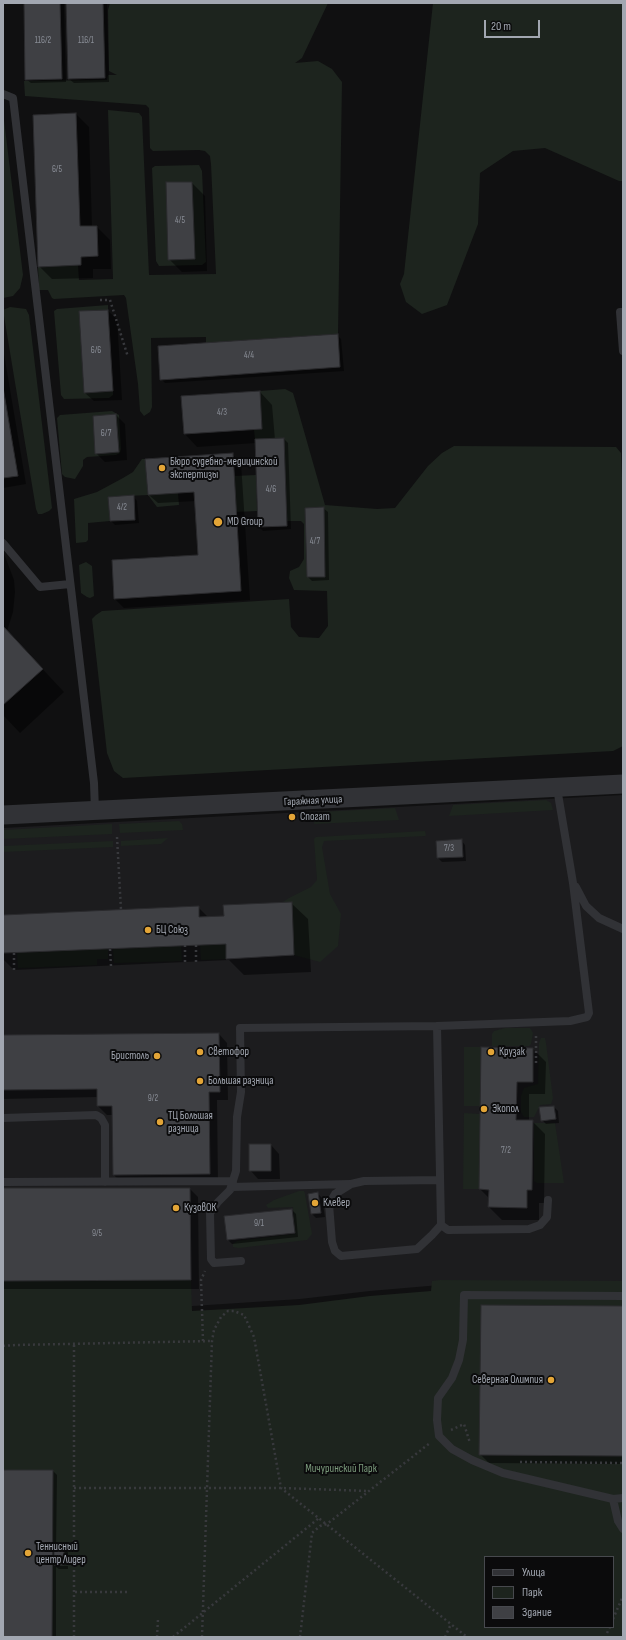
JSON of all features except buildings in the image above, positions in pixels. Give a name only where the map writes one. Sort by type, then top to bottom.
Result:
[{"type":"street","name":"Гаражная улица","points":[[3,815],[623,784]]},
{"type":"lane","points":[[3,94],[13,98],[94,783],[95,811]]},
{"type":"lane","points":[[623,312],[620,312],[623,351]]},
{"type":"lane","points":[[3,543],[40,587],[70,584]]},
{"type":"lane","points":[[241,1261],[214,1263],[210,1259],[210,1213],[232,1184],[236,1171],[237,1117],[241,1092],[240,1028],[437,1026],[536,1022],[581,1019],[587,1017],[589,1013],[573,883],[557,788]]},
{"type":"lane","points":[[573,883],[586,906],[599,918],[623,929]]},
{"type":"lane","points":[[351,1184],[335,1194],[329,1204],[332,1242],[335,1251],[341,1256],[417,1249],[432,1236],[441,1224],[437,1026]]},
{"type":"lane","points":[[3,1118],[96,1115],[101,1118],[105,1125],[105,1182]]},
{"type":"lane","points":[[3,1182],[351,1184],[364,1181],[440,1180]]},
{"type":"lane","points":[[441,1224],[448,1230],[529,1229],[540,1225],[547,1217],[548,1200]]},
{"type":"lane","points":[[623,1296],[464,1295],[463,1340],[459,1360],[452,1378],[438,1398],[437,1420],[439,1436],[452,1449],[472,1460],[502,1473],[613,1499],[623,1498]]},
{"type":"lane","points":[[613,1499],[618,1521],[623,1529]]},
{"type":"path","points":[[100,300],[110,300],[128,357]]},
{"type":"path","points":[[117,837],[121,910]]},
{"type":"path","points":[[196,945],[196,963]]},
{"type":"path","points":[[185,946],[185,963]]},
{"type":"path","points":[[110,949],[111,966]]},
{"type":"path","points":[[14,953],[14,970]]},
{"type":"path","points":[[536,1022],[536,1064]]},
{"type":"path","points":[[201,1280],[203,1342]]},
{"type":"path","points":[[202,1637],[212,1341],[217,1323],[225,1313],[234,1311],[244,1315],[250,1325],[254,1337],[281,1488],[467,1637]]},
{"type":"path","points":[[3,1346],[212,1341]]},
{"type":"path","points":[[74,1345],[74,1637]]},
{"type":"path","points":[[300,1637],[312,1533],[320,1526],[327,1524],[439,1436],[464,1424],[472,1449]]},
{"type":"path","points":[[516,1462],[623,1463]]},
{"type":"path","points":[[74,1488],[281,1488],[369,1491]]},
{"type":"path","points":[[173,1637],[319,1518]]},
{"type":"path","points":[[75,1592],[128,1592]]},
{"type":"path","points":[[614,1617],[623,1596]]},
{"type":"path","points":[[158,1619],[158,1637]]},
{"type":"path","points":[[445,1637],[451,1624]]},
{"type":"path","points":[[607,1633],[610,1628]]},
{"type":"shaded area","points":[[623,795],[623,1286],[440,1285],[300,1299],[70,1314],[3,1316],[3,828]]},
{"type":"green space","points":[[110,3],[328,3],[302,58],[295,63],[318,61],[332,69],[342,82],[338,334],[206,343],[206,337],[151,338],[152,407],[150,412],[144,416],[140,411],[138,384],[126,298],[124,295],[54,299],[48,290],[39,290],[38,267],[78,265],[79,280],[113,279],[108,110],[139,113],[142,117],[149,275],[216,274],[211,164],[210,156],[205,151],[153,151],[150,148],[149,108],[146,105],[25,96],[24,81],[107,80],[108,75],[117,75],[109,71],[108,10]]},
{"type":"green space","points":[[433,3],[623,3],[623,181],[619,181],[545,148],[513,151],[480,173],[478,224],[447,305],[422,314],[406,302],[400,284],[404,274]]},
{"type":"green space","points":[[3,112],[23,275],[20,288],[13,296],[3,298]]},
{"type":"green space","points":[[199,165],[202,171],[206,262],[202,265],[159,266],[156,261],[152,168],[155,166]]},
{"type":"green space","points":[[108,305],[108,310],[79,312],[84,393],[113,391],[113,395],[109,398],[64,399],[61,395],[54,311],[57,309]]},
{"type":"green space","points":[[10,307],[26,309],[29,315],[52,508],[42,514],[38,514],[36,509],[3,310]]},
{"type":"green space","points":[[285,389],[293,393],[325,505],[377,509],[395,508],[428,466],[442,453],[454,446],[616,447],[621,453],[623,502],[623,746],[613,751],[123,778],[114,771],[107,753],[92,619],[96,615],[102,611],[289,599],[291,627],[299,637],[319,638],[328,626],[327,591],[294,590],[289,578],[290,571],[299,567],[304,559],[304,524],[301,521],[287,521],[284,438],[255,439],[254,430],[262,429],[260,391]]},
{"type":"green space","points":[[112,411],[119,415],[120,453],[116,455],[87,457],[83,460],[83,466],[75,479],[65,477],[62,474],[57,418],[60,415]]},
{"type":"green space","points":[[142,459],[145,459],[148,495],[108,497],[110,521],[88,523],[88,540],[86,542],[76,543],[74,499],[97,492],[123,478],[133,472]]},
{"type":"green space","points":[[256,475],[257,511],[236,512],[234,476]]},
{"type":"green space","points":[[178,493],[179,505],[157,507],[148,495]]},
{"type":"green space","points":[[86,562],[92,566],[94,596],[90,598],[81,593],[79,565]]},
{"type":"green space","points":[[546,800],[551,803],[553,810],[449,816],[453,805]]},
{"type":"green space","points":[[395,808],[399,820],[314,824],[316,814],[319,812]]},
{"type":"green space","points":[[179,821],[182,824],[183,830],[120,833],[119,824]]},
{"type":"green space","points":[[112,824],[112,834],[3,839],[3,830]]},
{"type":"green space","points":[[425,831],[425,836],[324,841],[322,847],[330,894],[341,914],[338,946],[320,962],[294,955],[292,902],[283,902],[311,887],[317,880],[314,839],[316,837]]},
{"type":"green space","points":[[168,838],[161,844],[121,846],[121,841]]},
{"type":"green space","points":[[113,841],[113,847],[3,852],[3,846]]},
{"type":"green space","points":[[226,944],[226,959],[201,960],[200,945]]},
{"type":"green space","points":[[181,946],[182,961],[114,963],[113,949]]},
{"type":"green space","points":[[108,949],[108,959],[97,959],[97,965],[18,968],[17,953]]},
{"type":"green space","points":[[505,1028],[530,1028],[533,1033],[531,1044],[529,1046],[492,1046],[492,1034],[494,1031]]},
{"type":"green space","points":[[541,1038],[545,1038],[546,1043],[553,1098],[551,1104],[540,1105],[534,1117],[524,1117],[521,1112],[521,1096],[524,1088],[538,1084],[539,1043]]},
{"type":"green space","points":[[464,1047],[481,1047],[480,1106],[464,1106]]},
{"type":"green space","points":[[464,1113],[480,1114],[479,1189],[463,1189]]},
{"type":"green space","points":[[534,1123],[555,1123],[564,1183],[537,1183],[534,1181]]},
{"type":"green space","points":[[299,1191],[304,1191],[305,1194],[312,1234],[307,1240],[239,1248],[233,1247],[233,1244],[237,1241],[295,1234],[293,1207],[268,1208],[266,1205],[274,1200]]},
{"type":"green space","name":"Мичуринский Парк","points":[[191,1280],[192,1311],[299,1305],[370,1296],[431,1291],[432,1281],[440,1280],[623,1281],[623,1637],[3,1637],[3,1281]]},
{"type":"place","name":"Бюро судебно-медицинской экспертизы","points":[[162,468]]},
{"type":"place","name":"MD Group","points":[[218,522]]},
{"type":"place","name":"Спогат","points":[[292,817]]},
{"type":"place","name":"БЦ Союз","points":[[148,930]]},
{"type":"place","name":"Светофор","points":[[200,1052]]},
{"type":"place","name":"Крузак","points":[[491,1052]]},
{"type":"place","name":"Бристоль","points":[[157,1056]]},
{"type":"place","name":"Большая разница","points":[[200,1081]]},
{"type":"place","name":"Экопол","points":[[484,1109]]},
{"type":"place","name":"ТЦ Большая разница","points":[[160,1122]]},
{"type":"place","name":"Клевер","points":[[315,1203]]},
{"type":"place","name":"КузовОК","points":[[176,1208]]},
{"type":"place","name":"Северная Олимпия","points":[[551,1380]]},
{"type":"place","name":"Теннисный центр Лидер","points":[[28,1553]]}]
